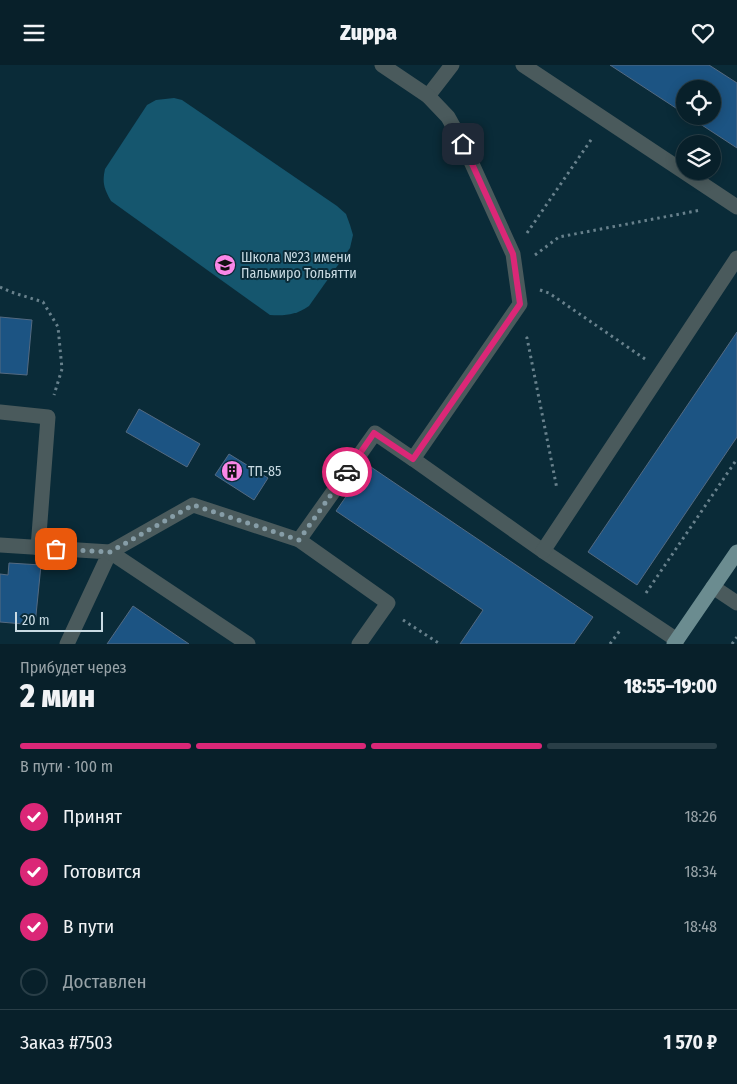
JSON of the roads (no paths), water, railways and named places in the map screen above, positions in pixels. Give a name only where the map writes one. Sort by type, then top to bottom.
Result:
[{"type":"main road","points":[[676,642],[737,552]]},
{"type":"lane","points":[[382,65],[428,95],[448,117],[463,144],[513,254],[520,304],[413,459]]},
{"type":"lane","points":[[428,95],[452,65]]},
{"type":"lane","points":[[523,65],[734,205]]},
{"type":"lane","points":[[543,551],[737,258]]},
{"type":"lane","points":[[0,412],[48,417],[38,548]]},
{"type":"lane","points":[[299,540],[374,433],[676,642]]},
{"type":"lane","points":[[67,644],[110,552],[193,505],[299,540],[388,603],[359,644]]},
{"type":"lane","points":[[0,545],[110,552],[248,644]]},
{"type":"lane","points":[[713,587],[737,603]]},
{"type":"place","name":"Школа №23 имени Пальмиро Тольятти","points":[[225,265]]},
{"type":"place","name":"ТП-85","points":[[232,471]]}]
